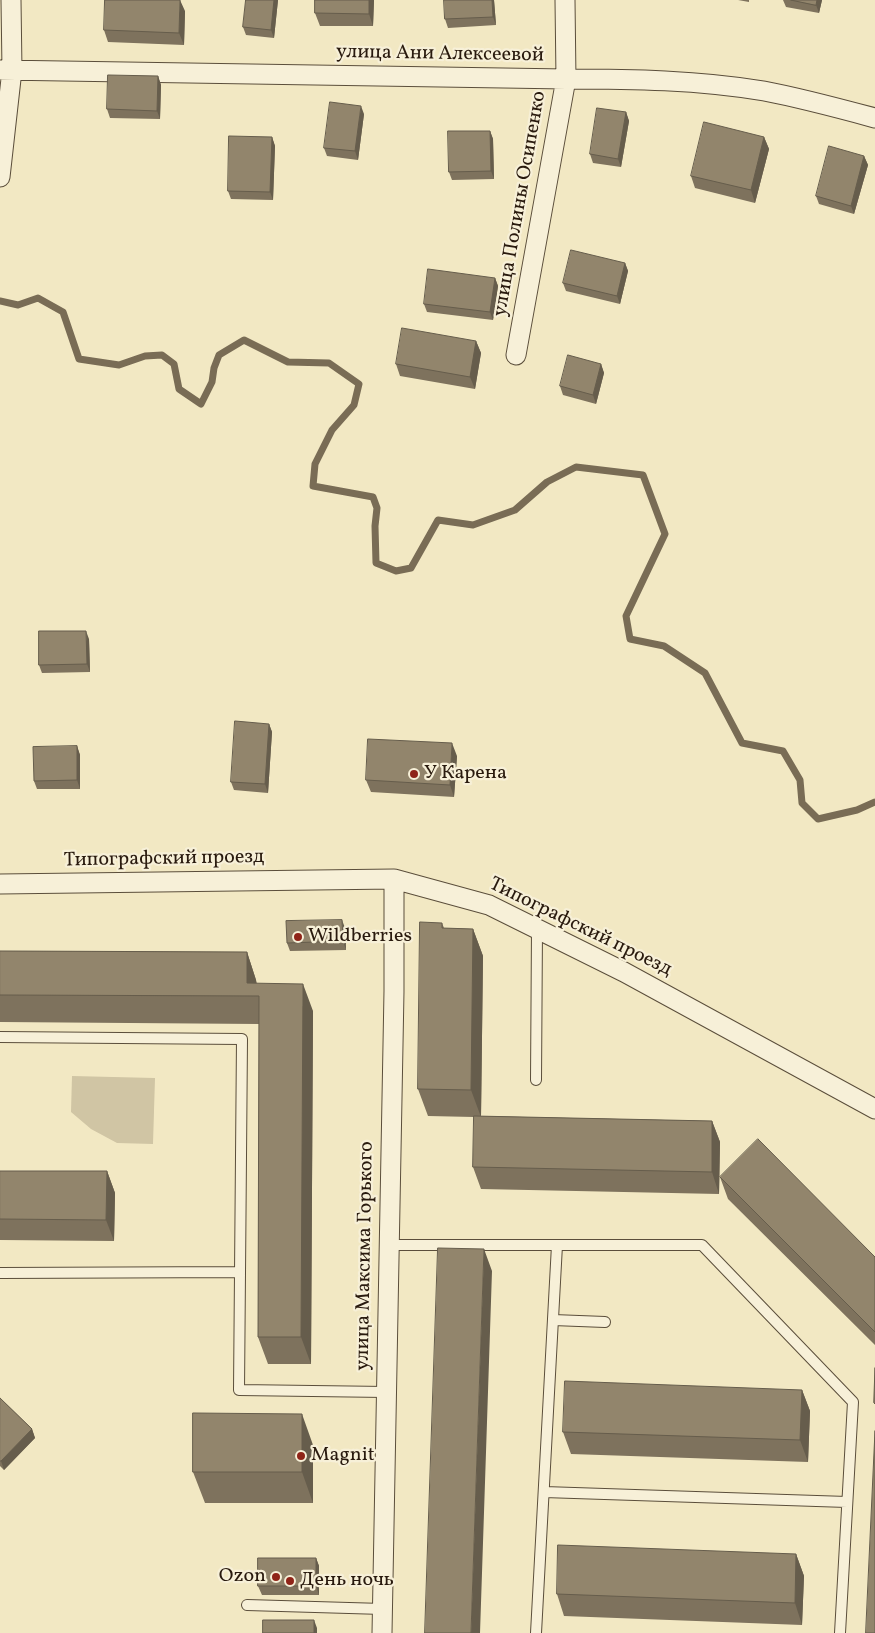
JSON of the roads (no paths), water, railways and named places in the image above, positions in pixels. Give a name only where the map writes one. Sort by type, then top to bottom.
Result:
[{"type":"street","points":[[0,177],[12,0]]},
{"type":"street","name":"улица Полины Осипенко","points":[[516,355],[566,79],[565,0]]},
{"type":"street","name":"улица Ани Алексеевой","points":[[6,70],[640,79],[763,91],[818,102],[875,118]]},
{"type":"street","name":"Типографский проезд","points":[[0,884],[394,880],[489,905],[624,972],[875,1109]]},
{"type":"street","name":"улица Максима Горького","points":[[382,1633],[394,991],[394,880]]},
{"type":"lane","points":[[536,1080],[537,929]]},
{"type":"lane","points":[[0,1036],[242,1039],[239,1390],[386,1392]]},
{"type":"lane","points":[[388,1245],[702,1245],[853,1402],[840,1633]]},
{"type":"lane","points":[[536,1633],[557,1245]]},
{"type":"lane","points":[[0,1273],[240,1272]]},
{"type":"lane","points":[[553,1320],[605,1322]]},
{"type":"lane","points":[[544,1492],[848,1502]]},
{"type":"lane","points":[[247,1605],[383,1609]]},
{"type":"waterway","points":[[0,301],[18,305],[38,298],[63,312],[79,359],[119,365],[145,356],[162,355],[174,364],[179,389],[201,404],[212,382],[214,368],[219,355],[244,340],[288,362],[329,363],[359,384],[354,405],[332,430],[315,464],[313,486],[373,497],[377,508],[375,526],[376,563],[396,571],[411,568],[438,520],[473,525],[515,510],[547,482],[576,467],[643,475],[665,534],[626,616],[630,639],[664,646],[705,673],[742,743],[783,751],[800,780],[802,803],[818,819],[857,810],[875,802]]},
{"type":"place","name":"У Карена","points":[[414,774]]},
{"type":"place","name":"Wildberries","points":[[298,937]]},
{"type":"place","name":"Magnit","points":[[301,1456]]},
{"type":"place","name":"Ozon","points":[[276,1577]]},
{"type":"place","name":"День ночь","points":[[290,1581]]}]
